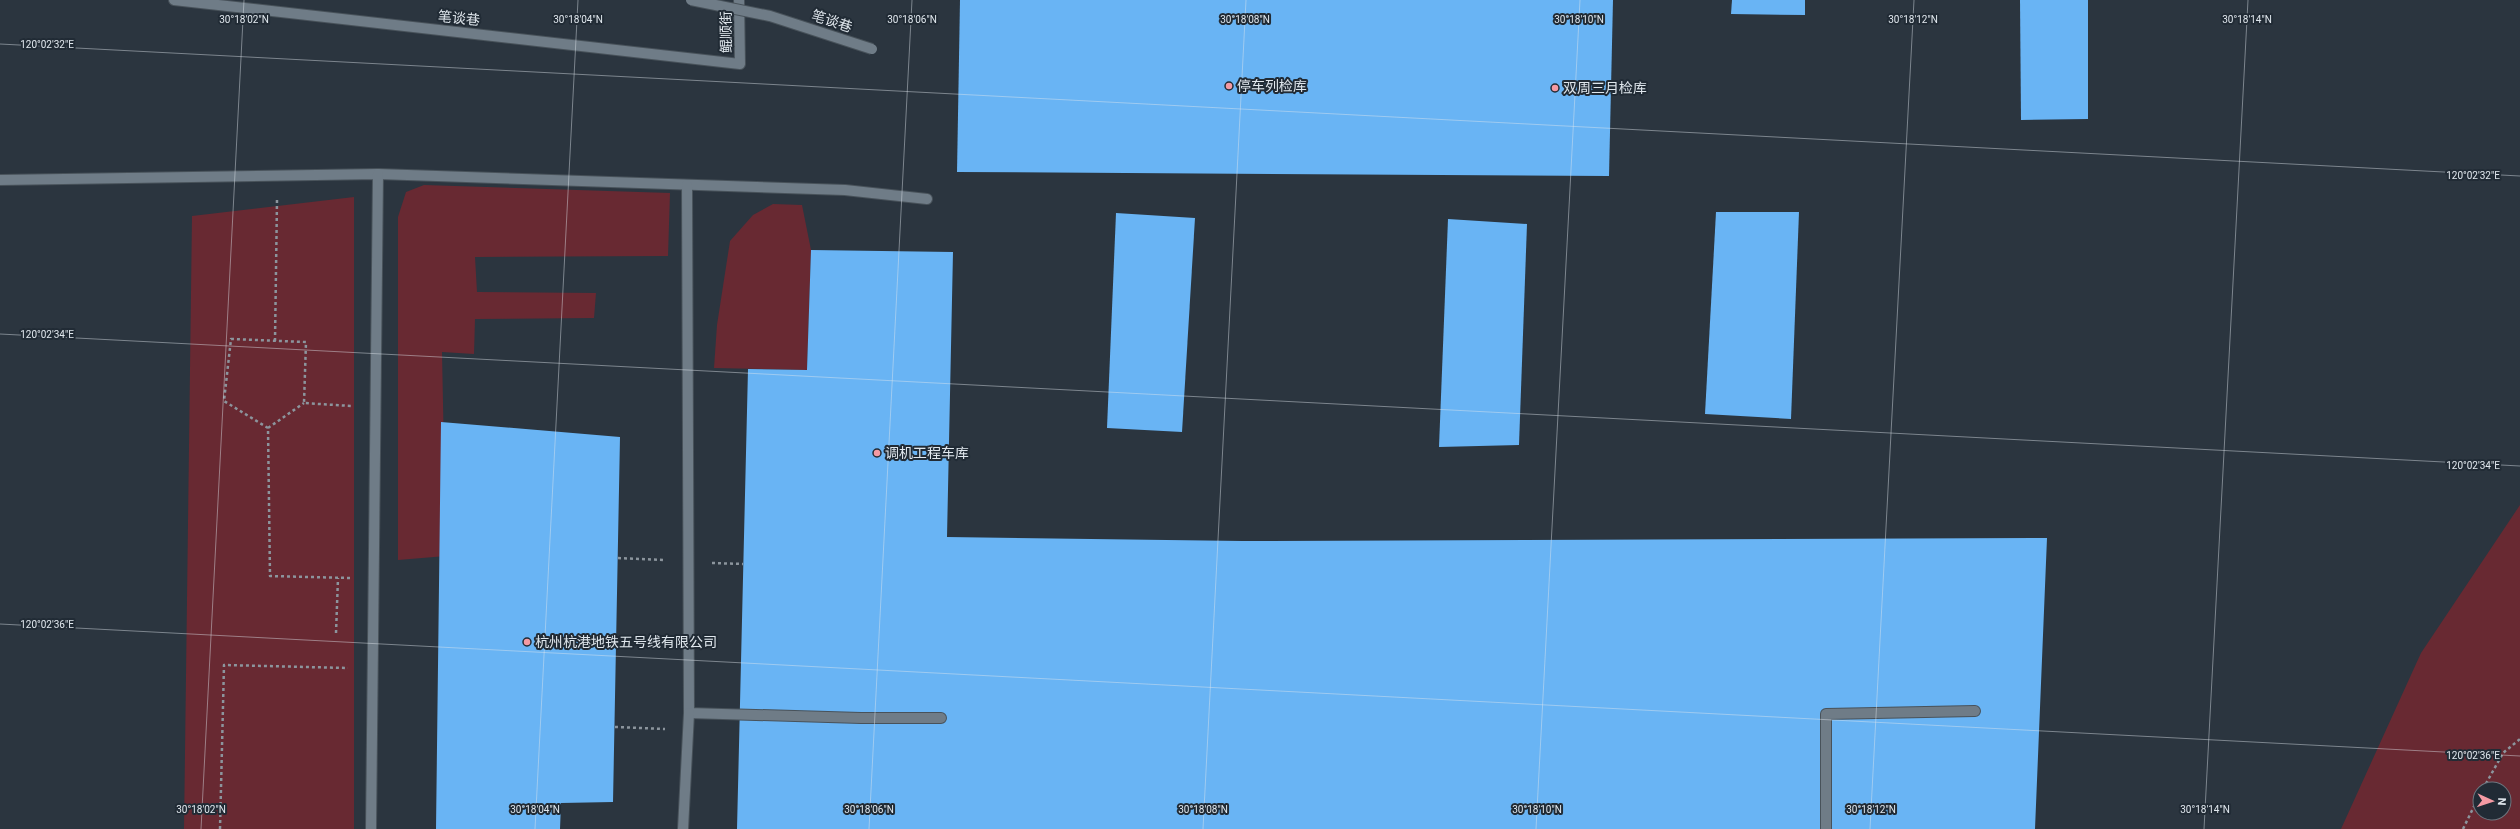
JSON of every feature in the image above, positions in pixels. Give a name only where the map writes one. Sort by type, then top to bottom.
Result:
[{"type":"street","name":"笔谈巷","points":[[174,0],[740,64]]},
{"type":"street","name":"笔谈巷","points":[[691,0],[770,16],[872,49]]},
{"type":"street","name":"鲲顺街","points":[[739,0],[740,64]]},
{"type":"street","points":[[371,829],[378,174]]},
{"type":"street","points":[[0,180],[378,174],[845,190],[927,198]]},
{"type":"street","points":[[682,829],[689,713],[687,185]]},
{"type":"street","points":[[1826,829],[1826,714],[1975,711]]},
{"type":"street","points":[[689,713],[861,718],[941,718]]},
{"type":"path","points":[[275,341],[277,176]]},
{"type":"path","points":[[268,428],[224,400],[231,339],[306,342],[304,403]]},
{"type":"path","points":[[268,428],[304,403],[375,407]]},
{"type":"path","points":[[268,428],[270,576],[374,579]]},
{"type":"path","points":[[336,633],[338,578]]},
{"type":"path","points":[[220,829],[224,665],[372,669]]},
{"type":"path","points":[[2487,781],[2503,753],[2520,739]]},
{"type":"path","points":[[2464,829],[2472,812]]},
{"type":"shaded area","points":[[424,185],[670,193],[668,256],[475,257],[477,292],[596,293],[594,318],[475,319],[474,354],[442,352],[446,556],[398,560],[398,217],[406,192]]},
{"type":"shaded area","points":[[354,197],[354,829],[184,829],[192,216]]},
{"type":"shaded area","points":[[773,204],[802,205],[811,250],[807,370],[714,368],[717,325],[730,241],[753,215]]},
{"type":"shaded area","points":[[2520,505],[2520,829],[2341,829],[2421,653]]},
{"type":"building","name":"停车列检库","points":[[960,0],[1613,0],[1609,176],[957,172]]},
{"type":"building","points":[[1732,0],[1805,0],[1805,15],[1731,14]]},
{"type":"building","points":[[2020,0],[2088,0],[2088,119],[2021,120]]},
{"type":"building","points":[[1716,212],[1799,212],[1791,419],[1705,414]]},
{"type":"building","points":[[1116,213],[1195,218],[1182,432],[1107,428]]},
{"type":"building","points":[[1448,219],[1527,224],[1519,445],[1439,447]]},
{"type":"building","points":[[811,250],[953,252],[947,537],[1242,541],[2047,538],[2035,829],[737,829],[748,369],[807,370]]},
{"type":"building","name":"杭州杭港地铁五号线有限公司","points":[[441,422],[620,437],[613,802],[561,803],[560,829],[436,829]]},
{"type":"place","name":"停车列检库","points":[[1229,86]]},
{"type":"place","name":"双周三月检库","points":[[1555,88]]},
{"type":"place","name":"调机工程车库","points":[[877,453]]},
{"type":"place","name":"杭州杭港地铁五号线有限公司","points":[[527,642]]}]
